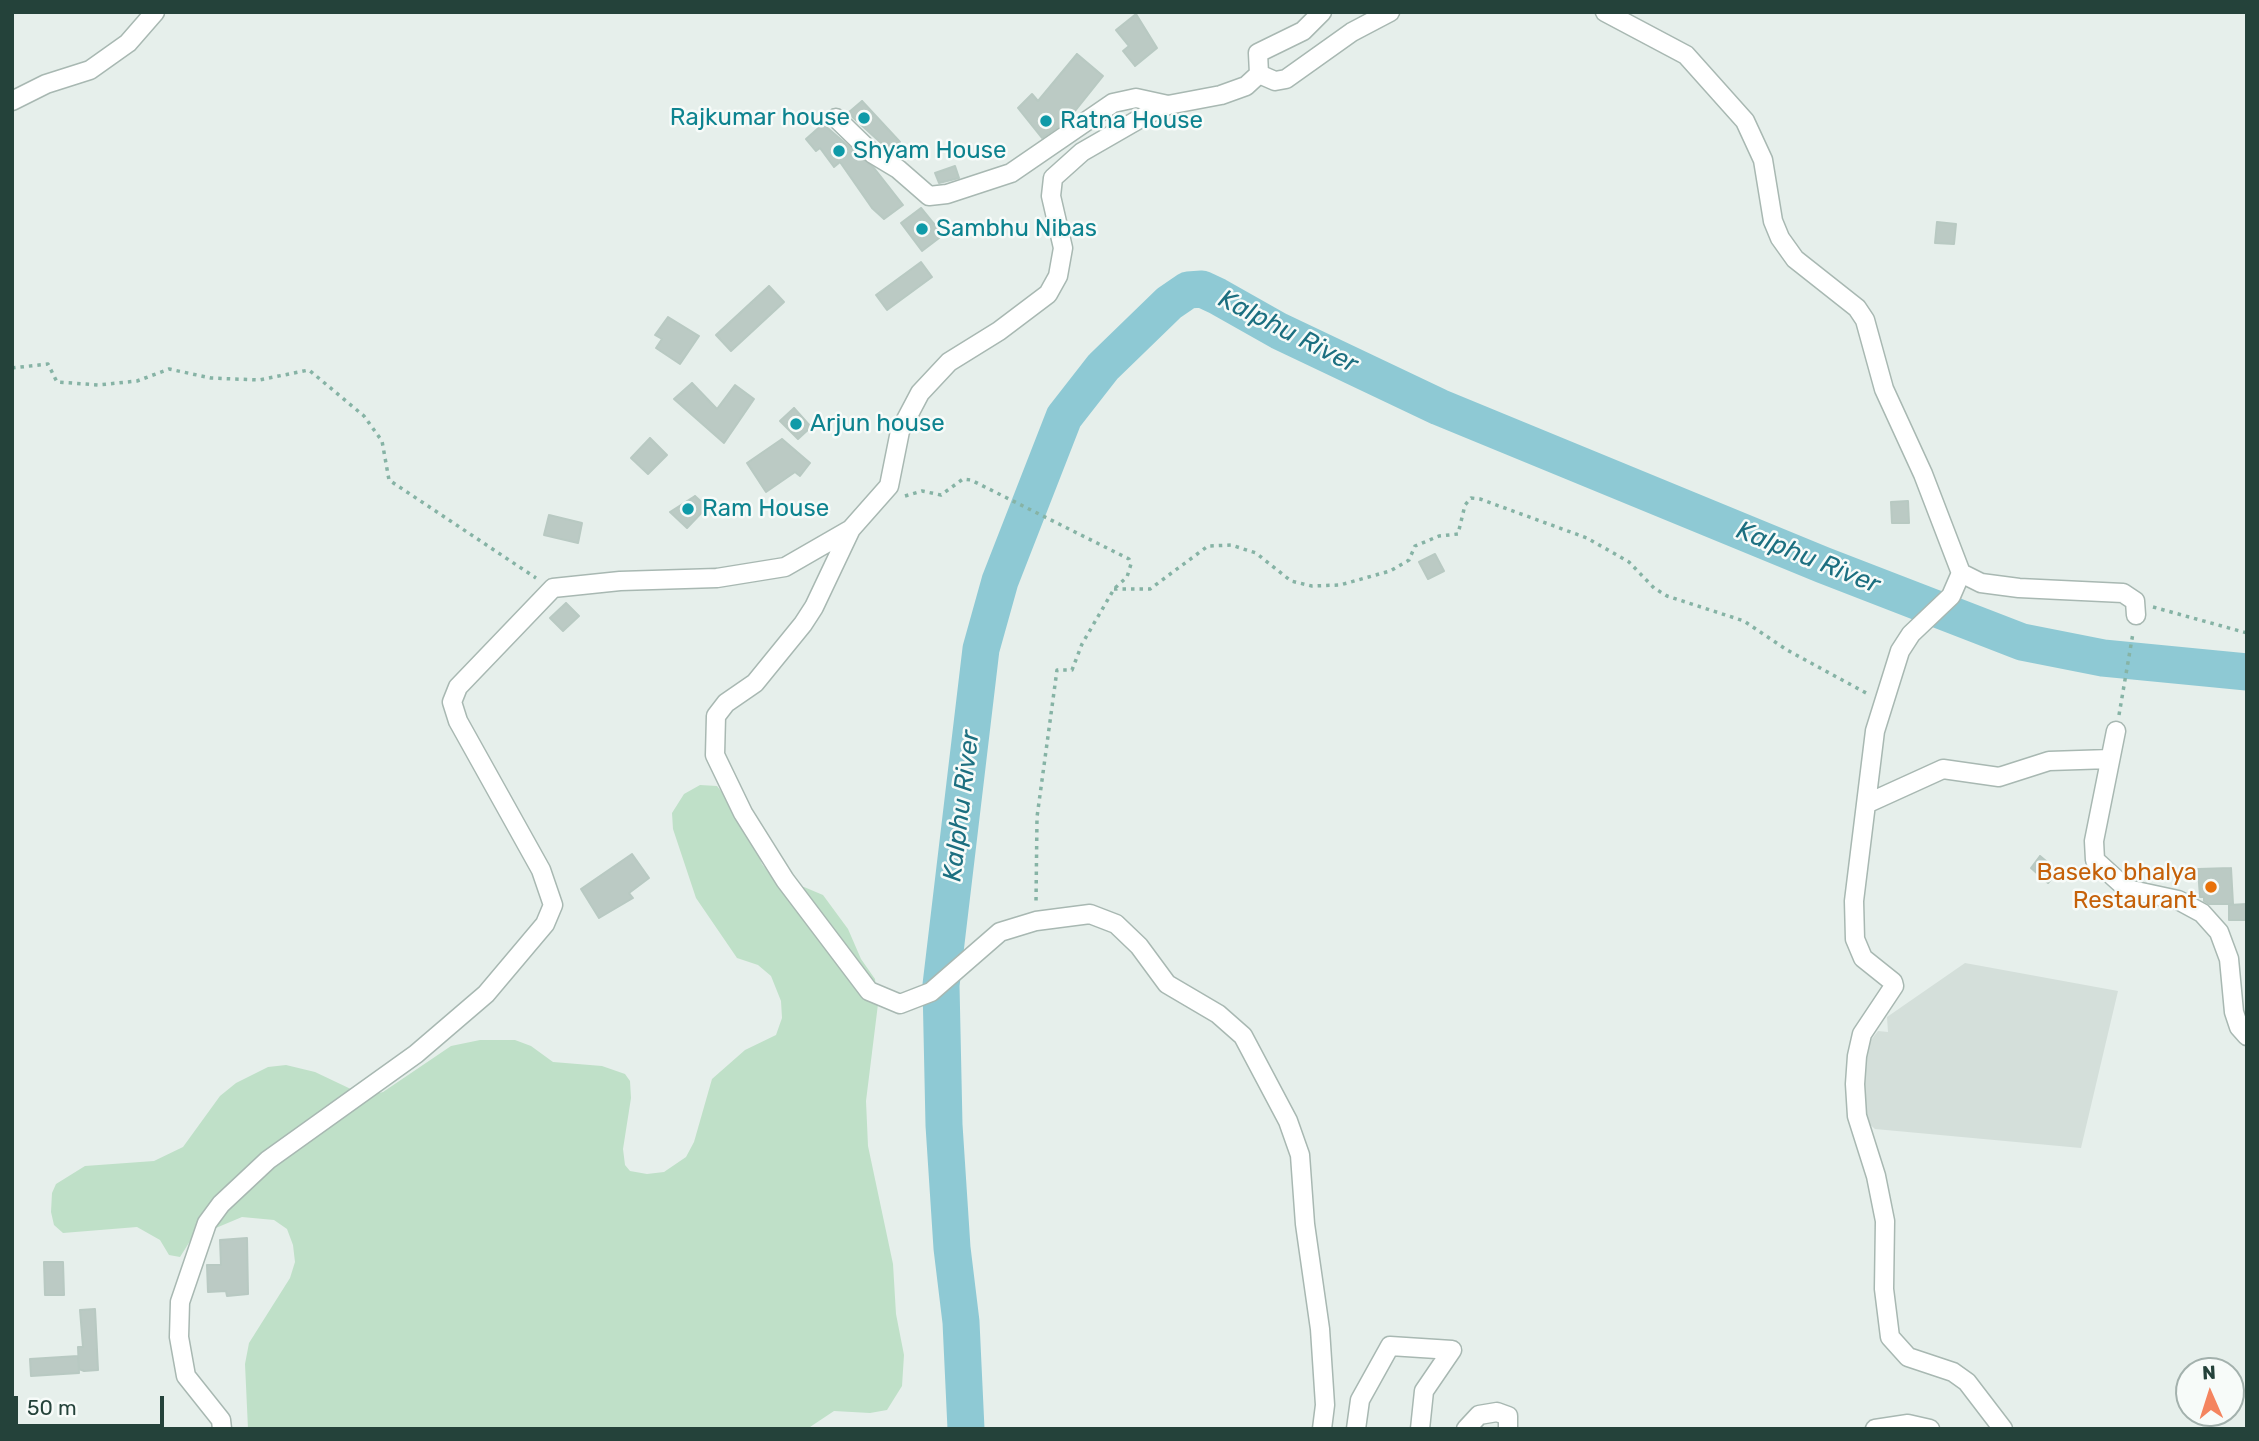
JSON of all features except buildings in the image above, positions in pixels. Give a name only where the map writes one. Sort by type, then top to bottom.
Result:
[{"type":"street","points":[[12,101],[38,87],[90,70],[128,43],[155,12]]},
{"type":"street","points":[[1259,74],[1258,53],[1303,31],[1322,12]]},
{"type":"street","points":[[1259,74],[1275,81],[1286,79],[1352,32],[1390,12]]},
{"type":"street","points":[[1605,12],[1686,55],[1745,121],[1763,160],[1773,220],[1780,238],[1795,260],[1857,308],[1865,320],[1884,389],[1923,474],[1961,573],[1981,583],[2019,588],[2123,593],[2135,601],[2137,615]]},
{"type":"street","points":[[1259,74],[1246,86],[1221,95],[1168,105],[1121,128],[1082,152],[1053,178],[1051,196],[1063,248],[1058,276],[1048,294],[999,331],[949,362],[920,393],[900,431],[889,486],[851,529],[814,607],[803,624],[755,683],[726,703],[716,716],[715,755],[743,813],[785,880],[869,991],[900,1004],[931,992],[1000,932],[1035,922],[1090,914],[1116,924],[1139,946],[1167,984],[1218,1014],[1243,1036],[1288,1121],[1300,1155],[1304,1224],[1320,1329],[1325,1405],[1322,1429]]},
{"type":"street","points":[[836,118],[873,154],[898,169],[929,196],[947,194],[1011,173],[1113,103],[1136,98],[1168,105]]},
{"type":"street","points":[[222,1429],[221,1420],[186,1377],[180,1337],[180,1302],[207,1223],[221,1204],[268,1160],[416,1054],[486,994],[545,924],[553,905],[541,870],[458,721],[452,702],[458,687],[471,671],[526,619],[552,588],[620,581],[717,579],[785,567],[851,529]]},
{"type":"street","points":[[1961,573],[1951,596],[1911,634],[1900,651],[1882,701],[1875,731],[1854,901],[1855,939],[1863,958],[1893,982],[1894,986],[1893,992],[1866,1025],[1857,1056],[1855,1084],[1857,1116],[1876,1176],[1885,1221],[1888,1329],[1901,1353],[1916,1362],[1953,1372],[1967,1382],[2003,1429]]},
{"type":"street","points":[[2116,731],[2094,841],[2095,860],[2127,889],[2178,900],[2202,914],[2219,932],[2229,960],[2234,1012],[2239,1027],[2247,1036]]},
{"type":"street","points":[[1866,804],[1943,769],[1999,777],[2049,761],[2110,759]]},
{"type":"street","points":[[1356,1429],[1360,1401],[1390,1346],[1452,1350],[1424,1391],[1420,1429]]},
{"type":"street","points":[[1466,1429],[1479,1415],[1497,1412],[1508,1416],[1508,1429]]},
{"type":"street","points":[[1875,1429],[1908,1424],[1930,1429]]},
{"type":"path","points":[[12,368],[48,364],[57,382],[98,386],[137,381],[169,369],[211,378],[259,380],[309,370],[364,416],[382,441],[389,480],[552,588]]},
{"type":"path","points":[[889,486],[899,495],[909,496],[922,491],[941,495],[963,479],[979,484],[1129,559],[1131,564],[1126,577],[1114,589],[1082,643],[1072,670],[1056,670],[1037,817],[1035,922]]},
{"type":"path","points":[[1114,589],[1150,589],[1208,546],[1231,545],[1256,553],[1291,581],[1312,586],[1340,585],[1390,571],[1409,560],[1415,546],[1439,536],[1458,534],[1465,505],[1471,498],[1480,499],[1587,538],[1629,562],[1654,589],[1667,596],[1744,621],[1787,650],[1882,701]]},
{"type":"path","points":[[2116,731],[2137,615],[2142,607],[2156,607],[2247,633]]},
{"type":"shaded area","points":[[1965,963],[2118,991],[2081,1148],[1875,1129],[1862,1118],[1867,1045],[1878,1031],[1888,1032],[1887,1017]]},
{"type":"green space","points":[[700,785],[717,786],[746,823],[762,864],[773,878],[781,885],[804,887],[823,895],[848,929],[861,959],[875,979],[878,1004],[866,1101],[868,1146],[893,1264],[896,1314],[904,1355],[902,1386],[887,1410],[870,1413],[834,1411],[807,1429],[248,1429],[245,1364],[249,1343],[290,1278],[295,1262],[287,1229],[274,1220],[242,1217],[192,1238],[180,1257],[169,1255],[160,1240],[137,1227],[63,1233],[54,1225],[51,1212],[52,1193],[56,1184],[85,1166],[154,1161],[183,1147],[220,1096],[236,1083],[268,1067],[286,1065],[315,1072],[355,1091],[371,1095],[383,1092],[451,1046],[480,1040],[515,1040],[531,1046],[553,1062],[602,1066],[625,1074],[630,1081],[631,1098],[623,1149],[625,1165],[630,1171],[647,1174],[664,1172],[686,1157],[694,1142],[712,1079],[745,1050],[776,1035],[782,1018],[781,1001],[771,976],[758,965],[737,958],[696,898],[673,829],[672,813],[684,794]]},
{"type":"waterway","name":"Kalphu River","points":[[966,1429],[961,1322],[952,1248],[944,1125],[941,985],[981,649],[1000,581],[1064,417],[1103,367],[1169,303],[1188,290],[1202,289],[1279,331],[1439,407],[1823,565],[2022,642],[2103,658],[2247,672]]},
{"type":"place","name":"Rajkumar house","points":[[864,118]]},
{"type":"place","name":"Ratna House","points":[[1046,121]]},
{"type":"place","name":"Shyam House","points":[[839,151]]},
{"type":"place","name":"Sambhu Nibas","points":[[922,229]]},
{"type":"place","name":"Arjun house","points":[[796,424]]},
{"type":"place","name":"Ram House","points":[[688,509]]},
{"type":"place","name":"Baseko bhalya Restaurant","points":[[2211,887]]}]
